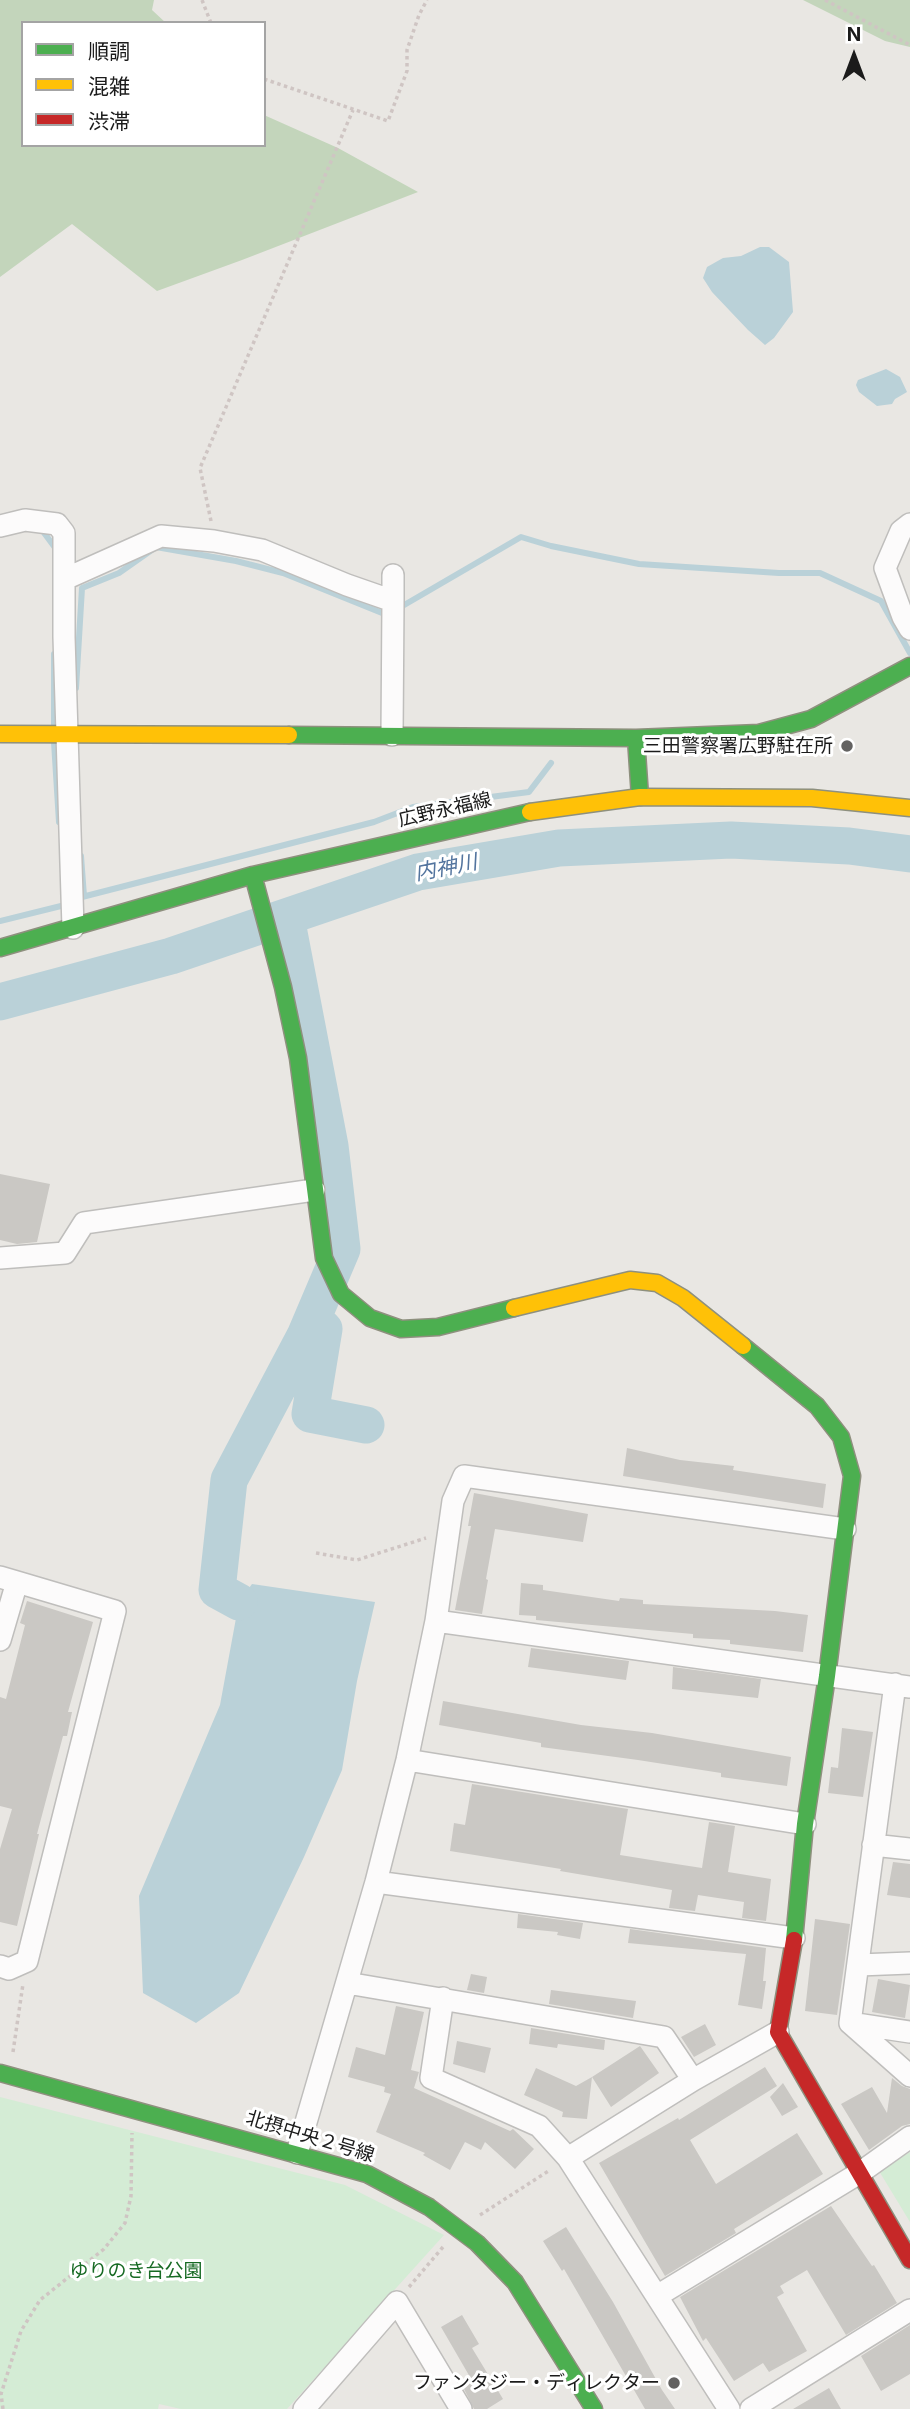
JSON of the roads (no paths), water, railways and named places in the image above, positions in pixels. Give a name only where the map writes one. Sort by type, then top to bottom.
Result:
[{"type":"street","points":[[0,509],[17,513],[26,520]]},
{"type":"street","points":[[0,526],[26,520],[57,524],[64,533],[74,928]]},
{"type":"street","points":[[910,524],[901,531],[885,568],[910,629]]},
{"type":"street","points":[[65,579],[160,536],[214,541],[262,550],[393,601]]},
{"type":"street","points":[[392,735],[394,575]]},
{"type":"street","points":[[0,734],[636,738],[759,733],[811,719],[910,666]]},
{"type":"street","points":[[636,738],[640,797]]},
{"type":"street","name":"広野永福線","points":[[0,948],[547,808],[640,797],[812,798],[910,808]]},
{"type":"street","points":[[255,883],[283,987],[298,1058],[324,1258],[341,1294],[370,1318],[401,1329],[438,1327],[631,1280],[657,1283],[683,1298],[817,1406],[841,1437],[852,1476],[805,1824],[794,1938],[778,2032],[910,2260]]},
{"type":"street","points":[[0,1258],[65,1253],[84,1223],[314,1191]]},
{"type":"street","points":[[297,2153],[376,1882],[407,1760],[436,1621],[453,1501],[464,1476],[845,1530]]},
{"type":"street","points":[[0,1640],[8,1579],[115,1611],[27,1961],[9,1969],[0,1966]]},
{"type":"street","points":[[436,1621],[902,1686],[873,1845],[850,2023]]},
{"type":"street","points":[[407,1760],[805,1824]]},
{"type":"street","points":[[873,1845],[910,1849]]},
{"type":"street","points":[[376,1882],[794,1938]]},
{"type":"street","points":[[859,1965],[910,1963]]},
{"type":"street","points":[[347,1983],[664,2037],[693,2080]]},
{"type":"street","points":[[443,1998],[431,2078],[539,2126],[568,2158],[729,2409]]},
{"type":"street","points":[[850,2023],[910,2032]]},
{"type":"street","points":[[850,2023],[910,2076]]},
{"type":"street","points":[[568,2158],[693,2080],[778,2032]]},
{"type":"street","name":"北摂中央２号線","points":[[0,2073],[367,2174],[429,2207],[477,2243],[514,2282],[594,2409]]},
{"type":"street","points":[[657,2296],[861,2172],[910,2137]]},
{"type":"street","points":[[304,2409],[397,2302],[461,2409]]},
{"type":"street","points":[[751,2409],[910,2310]]},
{"type":"water","points":[[760,247],[769,247],[789,262],[793,312],[774,338],[765,345],[712,292],[703,278],[707,267],[723,258],[741,256]]},
{"type":"water","points":[[886,369],[900,377],[907,392],[892,404],[877,406],[859,392],[856,385],[858,380]]},
{"type":"water","points":[[252,1584],[375,1602],[357,1681],[342,1770],[239,1993],[196,2023],[143,1993],[139,1896],[220,1705],[239,1602]]},
{"type":"waterway","points":[[42,530],[56,552]]},
{"type":"waterway","points":[[76,688],[82,588],[119,573],[156,547],[236,561],[283,573],[387,615],[521,537],[639,564],[820,573],[881,601],[910,653]]},
{"type":"waterway","points":[[54,654],[54,727]]},
{"type":"waterway","points":[[54,742],[59,822]]},
{"type":"waterway","points":[[82,897],[374,822],[413,807],[529,792],[551,763]]},
{"type":"waterway","name":"内神川","points":[[0,1002],[171,956],[418,872],[559,848],[731,840],[849,846],[910,854]]},
{"type":"waterway","points":[[81,856],[84,896]]},
{"type":"waterway","points":[[0,921],[69,904]]},
{"type":"waterway","points":[[239,1602],[217,1590],[229,1480],[305,1336],[342,1249],[330,1146],[286,917]]},
{"type":"waterway","points":[[317,1322],[324,1329],[310,1414],[366,1425]]},
{"type":"place","name":"三田警察署広野駐在所","points":[[847,746]]},
{"type":"place","name":"ファンタジー・ディレクター","points":[[674,2383]]},
{"type":"park label","name":"ゆりのき台公園","points":[[136,2271]]}]
